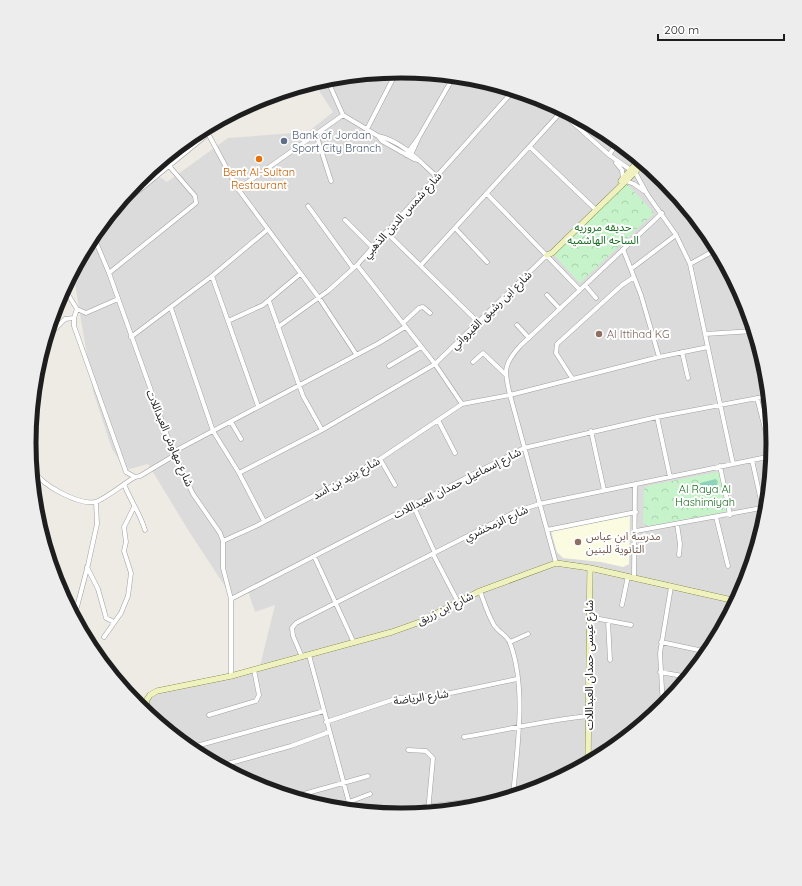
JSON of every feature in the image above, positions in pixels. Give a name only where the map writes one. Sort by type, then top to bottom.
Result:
[{"type":"street","points":[[367,129],[394,78]]},
{"type":"street","points":[[409,154],[451,81]]},
{"type":"street","points":[[331,85],[343,115],[378,136],[382,141],[409,154],[436,176]]},
{"type":"street","name":"شارع شمس الدين الذهبي","points":[[278,326],[319,298],[355,266],[510,95]]},
{"type":"street","points":[[421,265],[559,114]]},
{"type":"street","points":[[238,189],[343,115]]},
{"type":"street","points":[[570,120],[609,155],[622,170],[624,180]]},
{"type":"street","points":[[132,197],[170,167],[208,134],[238,189],[319,298],[356,354]]},
{"type":"street","points":[[316,134],[331,181]]},
{"type":"street","points":[[530,147],[594,208]]},
{"type":"street","points":[[609,155],[614,147]]},
{"type":"street","points":[[609,155],[633,171],[647,194],[662,213],[676,235],[690,264],[733,464]]},
{"type":"street","points":[[633,171],[637,164]]},
{"type":"street","points":[[624,180],[638,166]]},
{"type":"street","points":[[109,273],[196,204],[195,196],[170,167]]},
{"type":"street","points":[[624,180],[634,184],[647,194]]},
{"type":"street","name":"شارع ابن رشيق القيرواني","points":[[239,473],[322,430],[435,364],[624,180]]},
{"type":"street","name":"شارع ابن رشيق القيرواني","points":[[547,255],[552,253],[624,180]]},
{"type":"street","points":[[487,194],[580,290]]},
{"type":"street","points":[[308,206],[435,364],[462,404],[510,395],[572,378],[708,347]]},
{"type":"street","points":[[556,563],[505,374],[510,358],[529,338],[662,213]]},
{"type":"street","points":[[346,220],[372,247]]},
{"type":"street","points":[[455,228],[487,262]]},
{"type":"street","points":[[96,243],[109,273],[131,337],[212,276],[268,230]]},
{"type":"street","points":[[386,232],[478,322]]},
{"type":"street","points":[[631,269],[676,235]]},
{"type":"street","points":[[624,249],[659,357]]},
{"type":"street","points":[[690,264],[712,252]]},
{"type":"street","points":[[228,321],[269,301],[300,274]]},
{"type":"street","points":[[212,276],[258,406]]},
{"type":"street","points":[[572,378],[556,353],[557,344],[622,285],[634,277]]},
{"type":"street","points":[[585,285],[596,298]]},
{"type":"street","points":[[68,295],[77,309],[86,313],[118,299]]},
{"type":"street","points":[[547,295],[560,309]]},
{"type":"street","points":[[269,301],[299,384],[322,430]]},
{"type":"street","points":[[171,308],[213,431],[239,473],[264,521]]},
{"type":"street","points":[[38,477],[53,490],[88,502],[96,502],[135,477],[140,476],[174,453],[356,354],[404,325],[419,308],[424,308],[430,313]]},
{"type":"street","points":[[77,309],[74,318],[74,326],[101,397],[126,472],[135,477]]},
{"type":"street","points":[[54,330],[65,319],[74,318]]},
{"type":"street","points":[[517,325],[529,338]]},
{"type":"street","points":[[705,334],[749,331]]},
{"type":"street","name":"شارع مهاوش العبداللات","points":[[131,337],[174,453],[193,494],[220,533],[223,540]]},
{"type":"street","points":[[390,366],[421,347]]},
{"type":"street","points":[[682,352],[688,378]]},
{"type":"street","points":[[473,362],[483,353],[505,374]]},
{"type":"street","name":"شارع إسماعيل حمدان العبداللات","points":[[231,599],[524,448],[657,417],[763,397]]},
{"type":"street","points":[[757,398],[765,431]]},
{"type":"street","name":"شارع يزيد بن أسد","points":[[223,540],[244,532],[325,490],[380,459],[462,404]]},
{"type":"street","points":[[657,417],[670,477]]},
{"type":"street","points":[[438,420],[455,453]]},
{"type":"street","points":[[231,422],[241,440]]},
{"type":"street","points":[[592,431],[604,490]]},
{"type":"street","name":"شارع الزمخشري","points":[[302,657],[293,636],[293,627],[336,603],[515,512],[540,504],[604,490],[765,457]]},
{"type":"street","points":[[380,459],[395,485]]},
{"type":"street","points":[[752,460],[762,498]]},
{"type":"street","points":[[720,466],[730,515]]},
{"type":"street","points":[[124,484],[134,507],[141,518],[145,530]]},
{"type":"street","points":[[634,578],[636,531],[635,484]]},
{"type":"street","points":[[76,607],[80,599],[97,524],[96,502]]},
{"type":"street","points":[[413,505],[458,602]]},
{"type":"street","points":[[104,637],[124,606],[130,582],[131,573],[124,551],[126,542],[124,527],[134,507]]},
{"type":"street","points":[[636,531],[730,515],[760,508]]},
{"type":"street","points":[[547,530],[636,512]]},
{"type":"street","points":[[716,517],[728,566]]},
{"type":"street","points":[[677,524],[680,544],[679,555]]},
{"type":"street","points":[[223,540],[223,568],[231,599],[231,676]]},
{"type":"street","points":[[314,556],[354,643]]},
{"type":"street","name":"شارع ابن زريق","points":[[147,704],[148,697],[154,693],[254,670],[354,643],[420,622],[480,591],[556,563],[628,576],[730,601]]},
{"type":"street","points":[[87,567],[98,589],[106,618],[114,622]]},
{"type":"street","name":"شارع عيسى حمدان العبداللات","points":[[588,756],[590,568]]},
{"type":"street","points":[[622,605],[628,576]]},
{"type":"street","points":[[662,698],[660,672],[661,642],[671,587]]},
{"type":"street","points":[[480,591],[494,626],[510,642],[517,679],[518,726],[513,790]]},
{"type":"street","points":[[589,617],[631,625]]},
{"type":"street","points":[[608,621],[610,660]]},
{"type":"street","points":[[510,642],[528,634]]},
{"type":"street","points":[[661,642],[701,650]]},
{"type":"street","points":[[309,655],[326,722],[350,802],[370,794]]},
{"type":"street","points":[[209,715],[256,701],[259,695],[254,670]]},
{"type":"street","points":[[660,672],[682,676]]},
{"type":"street","name":"شارع الرياضة","points":[[326,722],[398,698],[441,695],[517,679]]},
{"type":"street","points":[[198,746],[324,710]]},
{"type":"street","points":[[464,737],[502,731],[518,726],[589,716]]},
{"type":"street","points":[[228,764],[291,746],[329,732]]},
{"type":"street","points":[[408,750],[426,751],[433,758],[429,807]]},
{"type":"street","points":[[302,795],[368,776]]},
{"type":"street","points":[[436,806],[463,802]]},
{"type":"shaded area","points":[[377,79],[425,79],[449,81],[495,90],[541,106],[584,127],[623,153],[642,169],[659,185],[691,221],[717,260],[728,282],[747,326],[754,349],[763,395],[765,419],[766,443],[763,491],[754,537],[747,560],[738,583],[717,626],[691,665],[675,684],[659,701],[623,733],[583,759],[562,770],[518,789],[495,796],[449,805],[401,808],[353,805],[307,796],[261,780],[218,759],[179,733],[143,701],[148,695],[260,666],[275,605],[255,612],[248,591],[234,600],[190,533],[148,464],[126,470],[112,449],[93,391],[75,281],[85,260],[111,221],[127,202],[155,174],[167,182],[228,138],[308,132],[333,112],[317,88],[353,81]]},
{"type":"shaded area","points":[[764,480],[761,500],[757,481]]},
{"type":"shaded area","points":[[630,516],[629,564],[623,567],[601,562],[563,558],[557,552],[551,531]]},
{"type":"green space","name":"حديقه مروريه الساحه الهاشميه","points":[[627,184],[654,213],[580,283],[553,254]]},
{"type":"green space","name":"Al Raya Al Hashimiyah","points":[[722,471],[730,511],[649,526],[645,525],[643,521],[644,489],[647,486]]},
{"type":"green space","points":[[716,479],[719,490],[702,494],[700,483]]},
{"type":"place","name":"Bank of Jordan Sport City Branch","points":[[284,141]]},
{"type":"place","name":"Bent Al-Sultan Restaurant","points":[[259,159]]},
{"type":"place","name":"Al Ittihad KG","points":[[599,334]]},
{"type":"place","name":"مدرسة ابن عباس الثانوية للبنين","points":[[578,542]]}]
